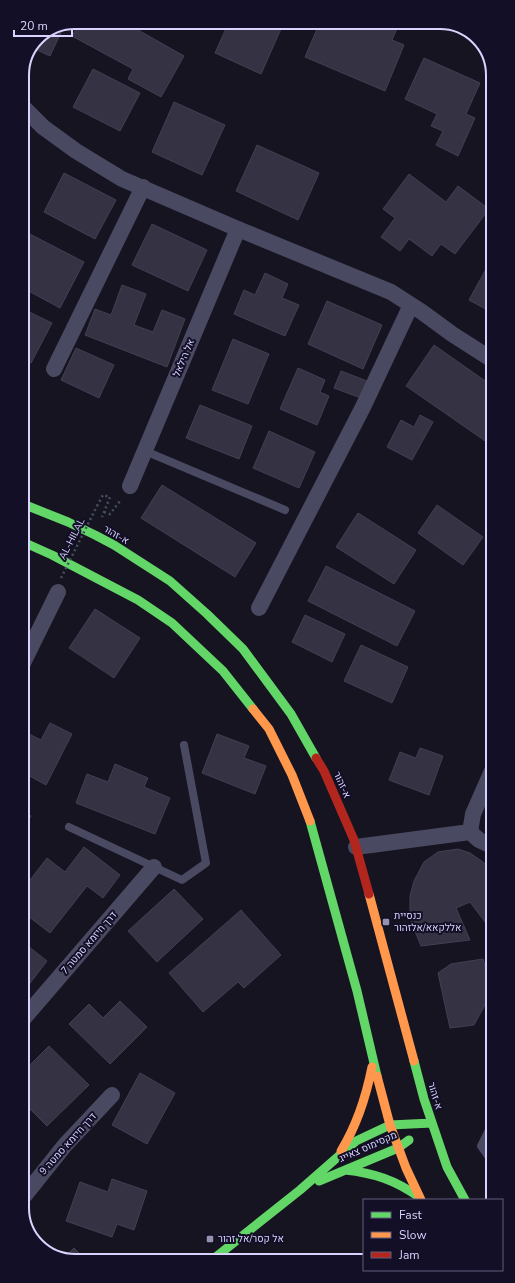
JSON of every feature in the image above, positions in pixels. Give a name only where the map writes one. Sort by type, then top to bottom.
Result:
[{"type":"main road","name":"א-זהור","points":[[29,506],[68,522],[114,545],[170,581],[243,649],[291,714],[324,771],[354,840],[424,1099],[447,1167],[464,1199]]},
{"type":"main road","points":[[29,545],[52,555],[138,600],[172,623],[223,671],[269,729],[292,775],[308,815],[357,992],[373,1062],[390,1125],[398,1148],[420,1199]]},
{"type":"main road","points":[[338,1156],[348,1141],[361,1112],[368,1089],[373,1062]]},
{"type":"main road","name":"מקסימוס צאייג","points":[[220,1254],[300,1190],[356,1141],[390,1125],[432,1123]]},
{"type":"main road","name":"מקסימוס צאייג","points":[[300,1190],[398,1148],[432,1123]]},
{"type":"main road","points":[[345,1170],[366,1172],[382,1176],[409,1189],[420,1199]]},
{"type":"street","points":[[29,113],[43,127],[76,151],[122,179],[391,292],[486,356]]},
{"type":"street","points":[[54,369],[143,187]]},
{"type":"street","name":"אל הילאל","points":[[130,486],[238,229]]},
{"type":"street","points":[[259,608],[363,407],[411,305]]},
{"type":"street","points":[[29,650],[59,585]]},
{"type":"street","points":[[470,832],[473,814],[486,785]]},
{"type":"street","points":[[356,847],[470,832],[479,840],[486,843]]},
{"type":"street","name":"דרך חיזמא סמטה 7","points":[[29,1012],[154,867]]},
{"type":"street","name":"דרך חיזמא סמטה 9","points":[[29,1190],[65,1145],[112,1095]]},
{"type":"lane","points":[[145,451],[286,510]]},
{"type":"lane","points":[[69,827],[182,880],[206,863],[184,744]]},
{"type":"lane","points":[[486,1136],[481,1146],[486,1154]]},
{"type":"path","name":"AL-HILAL","points":[[59,585],[103,495],[110,497],[104,512],[110,514],[130,486]]},
{"type":"building","points":[[76,29],[136,29],[184,56],[161,97],[128,79],[133,69],[72,36]]},
{"type":"building","points":[[226,29],[281,29],[261,74],[215,53]]},
{"type":"building","points":[[317,29],[397,29],[392,40],[404,45],[385,91],[305,57]]},
{"type":"building","points":[[62,31],[50,56],[36,50],[45,40]]},
{"type":"building","points":[[424,58],[480,83],[466,114],[475,118],[458,156],[436,145],[443,131],[431,126],[437,114],[405,99]]},
{"type":"building","points":[[93,69],[140,93],[120,131],[73,107]]},
{"type":"building","points":[[174,102],[225,125],[202,175],[152,152]]},
{"type":"building","points":[[257,145],[319,173],[298,220],[236,191]]},
{"type":"building","points":[[64,173],[116,200],[95,239],[44,212]]},
{"type":"building","points":[[409,174],[446,202],[458,186],[486,207],[486,213],[455,254],[441,244],[432,256],[409,239],[400,251],[381,237],[395,218],[383,209]]},
{"type":"building","points":[[152,224],[207,250],[188,291],[132,265]]},
{"type":"building","points":[[29,234],[84,262],[60,308],[29,291]]},
{"type":"building","points":[[486,269],[486,309],[469,300]]},
{"type":"building","points":[[265,273],[288,284],[282,298],[299,305],[285,336],[234,314],[244,290],[255,295]]},
{"type":"building","points":[[122,285],[146,294],[134,325],[153,332],[162,310],[185,319],[167,367],[85,335],[95,309],[111,315]]},
{"type":"building","points":[[327,301],[382,325],[363,369],[308,344]]},
{"type":"building","points":[[29,312],[52,323],[31,363],[29,362]]},
{"type":"building","points":[[233,339],[269,354],[248,404],[212,390]]},
{"type":"building","points":[[434,345],[486,381],[486,442],[406,386]]},
{"type":"building","points":[[76,348],[114,365],[99,398],[61,380]]},
{"type":"building","points":[[298,368],[325,380],[320,392],[329,396],[317,425],[280,409]]},
{"type":"building","points":[[341,371],[367,381],[361,398],[334,388]]},
{"type":"building","points":[[200,405],[252,426],[239,459],[186,438]]},
{"type":"building","points":[[420,415],[433,422],[412,460],[387,447],[401,420],[414,427]]},
{"type":"building","points":[[269,431],[315,452],[299,488],[253,468]]},
{"type":"building","points":[[162,485],[256,543],[235,577],[141,518]]},
{"type":"building","points":[[437,505],[483,537],[463,565],[418,533]]},
{"type":"building","points":[[358,513],[416,550],[394,584],[336,547]]},
{"type":"building","points":[[326,566],[415,611],[397,646],[308,601]]},
{"type":"building","points":[[95,609],[140,638],[114,678],[69,648]]},
{"type":"building","points":[[305,615],[345,634],[332,662],[292,642]]},
{"type":"building","points":[[361,645],[408,667],[392,703],[344,681]]},
{"type":"building","points":[[50,723],[72,734],[46,785],[29,776],[29,734],[41,740]]},
{"type":"building","points":[[217,734],[249,746],[244,758],[266,766],[255,794],[202,773]]},
{"type":"building","points":[[420,748],[443,756],[429,795],[389,780],[400,752],[416,758]]},
{"type":"building","points":[[115,764],[148,778],[144,787],[170,798],[155,834],[76,803],[87,774],[108,782]]},
{"type":"building","points":[[84,847],[120,875],[103,898],[87,886],[50,933],[29,917],[29,881],[47,858],[65,872]]},
{"type":"building","points":[[458,849],[470,853],[486,865],[486,923],[470,902],[456,908],[470,940],[421,946],[410,919],[410,896],[414,881],[424,862],[438,852]]},
{"type":"building","points":[[174,889],[203,919],[157,962],[128,931]]},
{"type":"building","points":[[241,910],[281,955],[244,988],[238,982],[203,1012],[169,973]]},
{"type":"building","points":[[29,947],[47,961],[29,984]]},
{"type":"building","points":[[483,959],[486,969],[486,1003],[474,1025],[450,1028],[438,973],[451,964]]},
{"type":"building","points":[[120,1001],[147,1027],[110,1064],[69,1024],[89,1004],[103,1018]]},
{"type":"building","points":[[49,1046],[89,1085],[47,1126],[29,1108],[29,1066]]},
{"type":"building","points":[[140,1073],[175,1093],[147,1144],[112,1125]]},
{"type":"building","points":[[112,1179],[147,1191],[134,1230],[117,1224],[112,1237],[66,1221],[80,1182],[108,1192]]},
{"type":"building","points":[[74,1248],[80,1254],[72,1254],[69,1253]]},
{"type":"traffic: fast","points":[[29,506],[68,522],[114,545],[170,581],[243,649],[291,714],[316,758]]},
{"type":"traffic: fast","points":[[29,545],[52,555],[138,600],[172,623],[223,671],[253,709]]},
{"type":"traffic: fast","points":[[310,821],[357,991],[377,1076]]},
{"type":"traffic: fast","points":[[414,1061],[424,1099],[447,1167],[464,1199]]},
{"type":"traffic: fast","points":[[220,1254],[300,1190],[356,1141],[390,1125],[432,1123]]},
{"type":"traffic: fast","points":[[319,1181],[398,1148],[409,1140]]},
{"type":"traffic: fast","points":[[345,1170],[384,1178],[419,1197]]},
{"type":"traffic: slow","points":[[253,709],[269,729],[292,775],[310,821]]},
{"type":"traffic: slow","points":[[369,894],[414,1061]]},
{"type":"traffic: slow","points":[[341,1151],[352,1131],[360,1110],[372,1067]]},
{"type":"traffic: slow","points":[[377,1076],[390,1125],[406,1168],[421,1199]]},
{"type":"traffic: jam","points":[[316,758],[324,771],[354,840],[369,894]]},
{"type":"place","name":"כנסיית אללקאא/אלזהור","points":[[386,922]]},
{"type":"place","name":"אל קסר/אל זהור","points":[[210,1239]]}]
